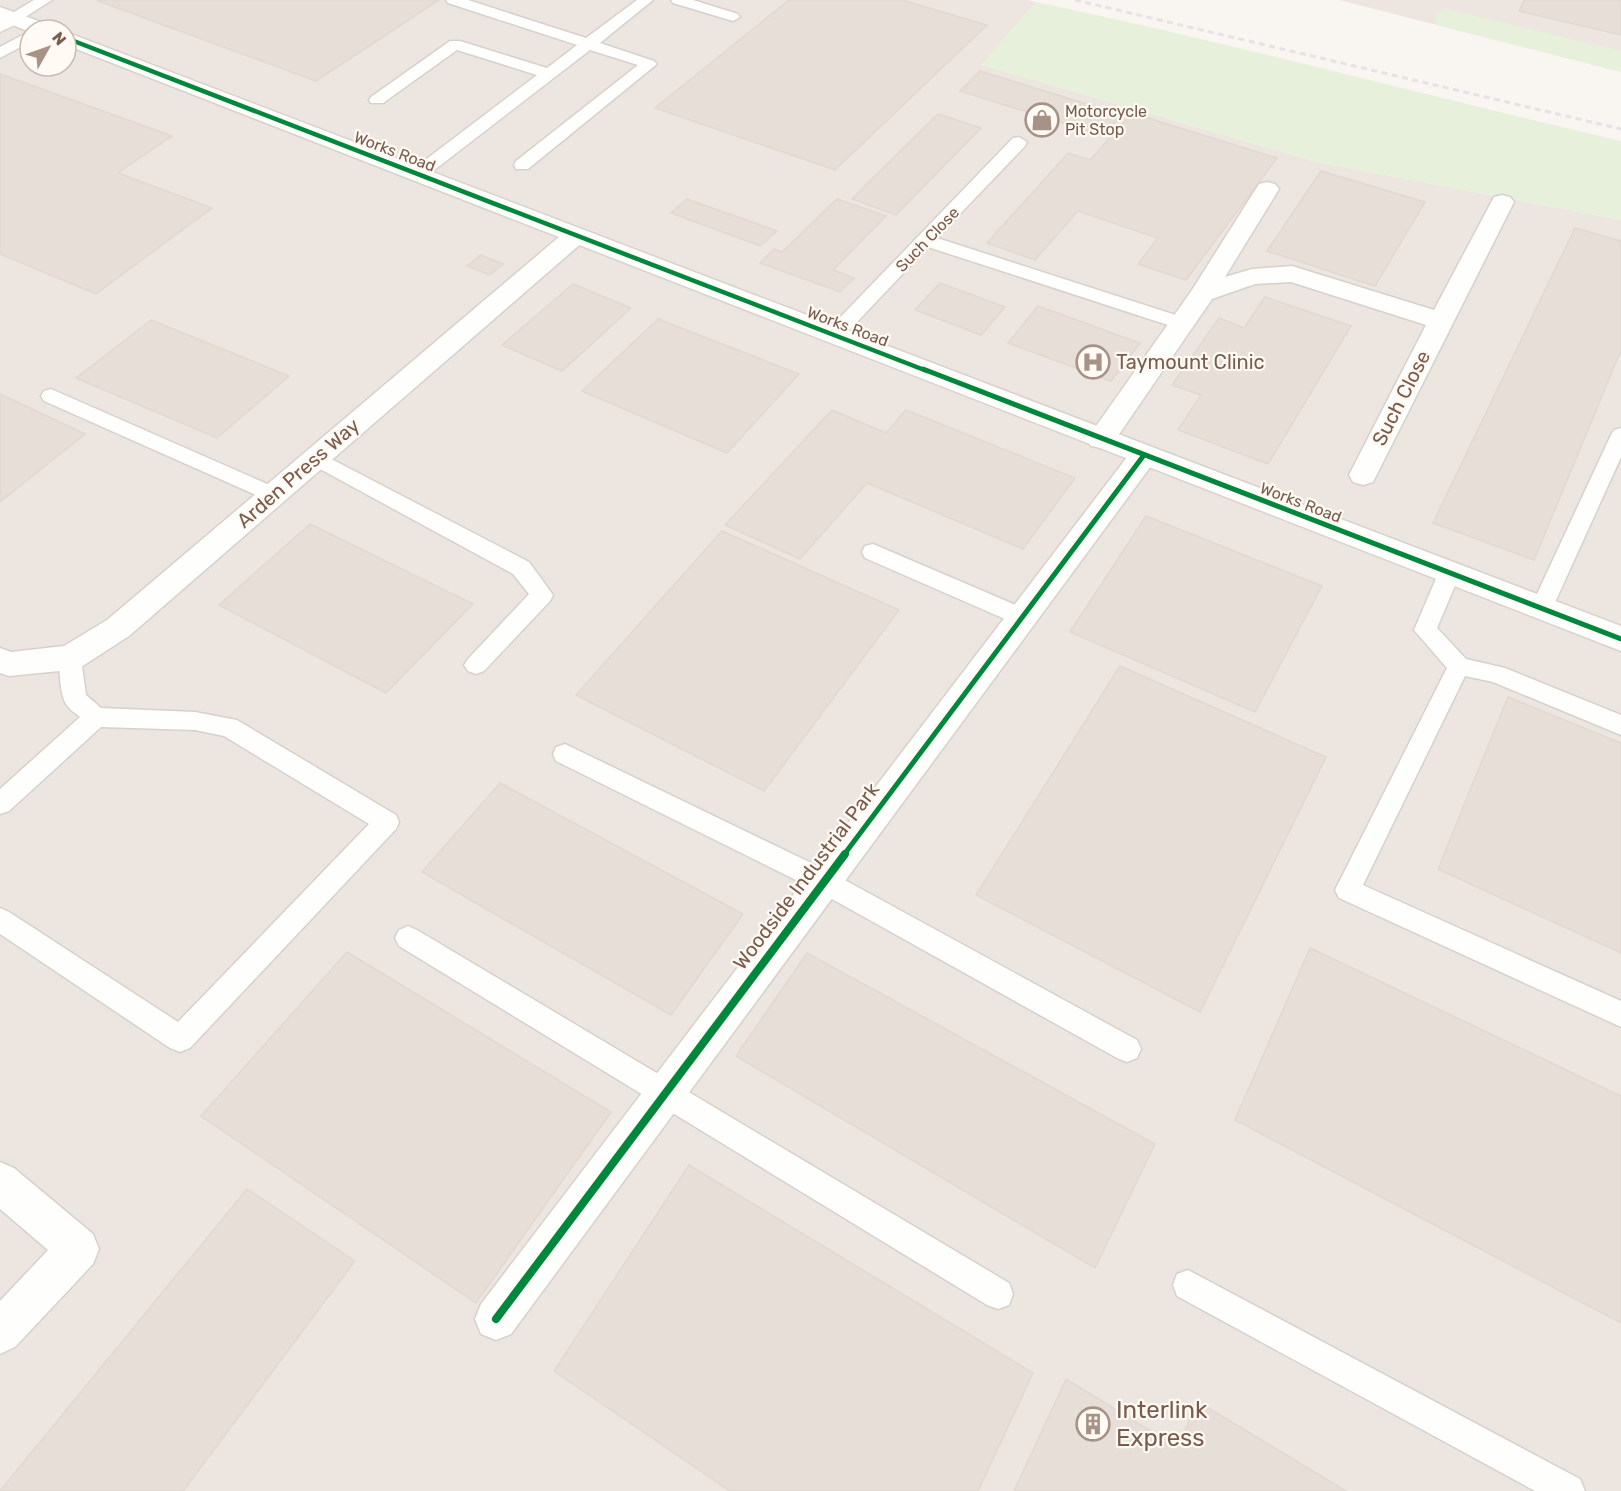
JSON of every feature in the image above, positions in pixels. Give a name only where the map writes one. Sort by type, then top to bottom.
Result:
[{"type":"street","name":"Works Road","points":[[78,45],[418,174],[1621,639]]},
{"type":"street","points":[[1101,439],[1203,293],[1267,189]]},
{"type":"street","name":"Such Close","points":[[1363,475],[1502,202]]},
{"type":"street","name":"Arden Press Way","points":[[0,660],[9,664],[70,658],[118,628],[575,236]]},
{"type":"street","points":[[1203,293],[1252,278],[1292,274],[1440,321]]},
{"type":"street","name":"Woodside Industrial Park","points":[[496,1319],[664,1092],[1144,455]]},
{"type":"street","points":[[0,1182],[78,1249],[0,1332]]},
{"type":"lane","points":[[5,19],[45,0]]},
{"type":"lane","points":[[453,0],[649,64],[522,165]]},
{"type":"lane","points":[[418,174],[646,0]]},
{"type":"lane","points":[[678,0],[733,17]]},
{"type":"lane","points":[[377,100],[454,44],[549,74]]},
{"type":"lane","points":[[0,53],[18,45]]},
{"type":"lane","name":"Such Close","points":[[834,335],[1019,142]]},
{"type":"lane","points":[[925,240],[1181,323]]},
{"type":"lane","points":[[51,396],[274,495]]},
{"type":"lane","points":[[1540,609],[1621,435]]},
{"type":"lane","points":[[316,458],[521,568],[542,594],[476,665]]},
{"type":"lane","points":[[873,552],[1022,617]]},
{"type":"lane","points":[[1449,574],[1425,630],[1459,666],[1497,674],[1621,725]]},
{"type":"lane","points":[[0,920],[180,1038],[387,822],[230,727],[195,722],[96,717],[75,699],[70,658]]},
{"type":"lane","points":[[1459,666],[1348,890],[1621,1014]]},
{"type":"lane","points":[[0,804],[96,717]]},
{"type":"lane","points":[[565,754],[823,881],[1127,1049]]},
{"type":"lane","points":[[408,938],[998,1294]]},
{"type":"lane","points":[[1188,1285],[1568,1491]]},
{"type":"shaded area","points":[[0,0],[1027,0],[1036,2],[982,65],[1317,162],[1621,220],[1621,1491],[0,1491]]},
{"type":"shaded area","points":[[1339,0],[1621,0],[1621,72],[1547,53]]},
{"type":"green space","points":[[1036,2],[1183,35],[1621,141],[1621,220],[1317,162],[981,65]]},
{"type":"green space","points":[[1443,8],[1621,51],[1621,72],[1435,24],[1436,17]]},
{"type":"building","points":[[99,0],[439,0],[316,81],[98,1]]},
{"type":"building","points":[[789,0],[902,0],[987,25],[835,170],[655,108]]},
{"type":"building","points":[[1524,0],[1621,0],[1621,35],[1519,11]]},
{"type":"building","points":[[980,71],[1122,115],[1104,136],[960,91]]},
{"type":"building","points":[[0,74],[172,136],[118,173],[212,208],[96,294],[0,254]]},
{"type":"building","points":[[1132,113],[1277,158],[1186,280],[1138,264],[1158,238],[1078,211],[1035,260],[987,243],[1068,153],[1090,160]]},
{"type":"building","points":[[938,114],[981,128],[896,215],[852,199]]},
{"type":"building","points":[[1321,171],[1425,202],[1375,286],[1267,251]]},
{"type":"building","points":[[687,199],[777,231],[760,246],[671,213]]},
{"type":"building","points":[[837,199],[886,216],[833,270],[854,278],[840,292],[760,263],[774,249],[782,252]]},
{"type":"building","points":[[1575,228],[1621,241],[1621,350],[1534,560],[1433,523]]},
{"type":"building","points":[[481,255],[503,264],[490,275],[467,266]]},
{"type":"building","points":[[940,283],[1005,307],[981,335],[915,310]]},
{"type":"building","points":[[573,284],[631,308],[562,371],[502,345]]},
{"type":"building","points":[[1265,297],[1351,326],[1268,464],[1178,430],[1201,395],[1172,385],[1219,318],[1244,328]]},
{"type":"building","name":"Taymount Clinic","points":[[1038,306],[1140,343],[1111,381],[1008,343]]},
{"type":"building","points":[[658,319],[799,374],[727,453],[582,391]]},
{"type":"building","points":[[151,320],[289,376],[217,438],[76,378]]},
{"type":"building","points":[[0,394],[85,434],[0,502]]},
{"type":"building","points":[[832,410],[886,433],[906,410],[1075,478],[1023,549],[867,483],[800,559],[725,525]]},
{"type":"building","points":[[1146,516],[1322,586],[1255,712],[1070,632]]},
{"type":"building","points":[[310,524],[473,604],[386,693],[219,605]]},
{"type":"building","points":[[722,531],[899,610],[764,791],[576,695]]},
{"type":"building","points":[[1120,666],[1326,757],[1200,1012],[976,895]]},
{"type":"building","points":[[1508,697],[1621,743],[1621,953],[1438,869]]},
{"type":"building","points":[[500,783],[743,914],[671,1015],[422,872]]},
{"type":"building","points":[[1310,948],[1621,1096],[1621,1323],[1235,1120]]},
{"type":"building","points":[[347,952],[611,1112],[476,1303],[201,1116]]},
{"type":"building","points":[[807,953],[1155,1144],[1095,1268],[736,1056]]},
{"type":"building","points":[[689,1165],[1033,1373],[978,1491],[730,1491],[554,1371]]},
{"type":"building","points":[[247,1189],[355,1261],[183,1491],[0,1491]]},
{"type":"building","name":"Interlink Express","points":[[1066,1379],[1178,1448],[1197,1401],[1346,1491],[1014,1491]]},
{"type":"railway","points":[[1075,0],[1621,129]]},
{"type":"cycle path","points":[[78,43],[1621,639]]},
{"type":"cycle path","points":[[496,1319],[1144,455]]},
{"type":"place","name":"Motorcycle Pit Stop","points":[[1042,120]]},
{"type":"place","name":"Taymount Clinic","points":[[1093,362]]},
{"type":"place","name":"Interlink Express","points":[[1093,1424]]}]
